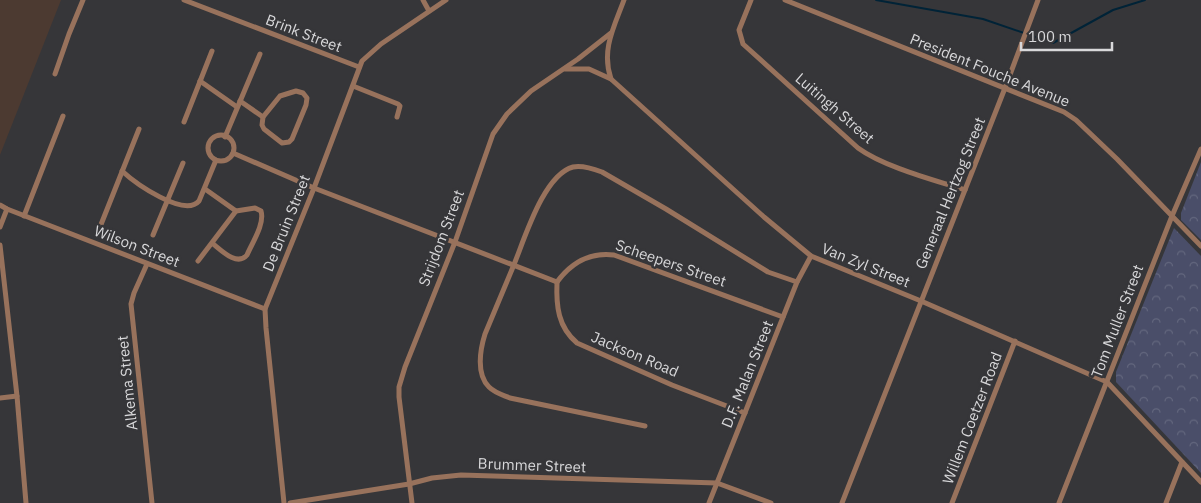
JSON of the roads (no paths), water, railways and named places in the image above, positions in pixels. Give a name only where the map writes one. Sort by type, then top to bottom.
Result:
[{"type":"street","points":[[55,74],[83,0]]},
{"type":"street","name":"Brink Street","points":[[184,0],[359,68]]},
{"type":"street","points":[[423,0],[429,11]]},
{"type":"street","name":"De Bruin Street","points":[[284,503],[265,309],[314,188],[362,61],[372,50],[446,0]]},
{"type":"street","points":[[611,79],[606,56],[611,33],[624,0]]},
{"type":"street","name":"Luitingh Street","points":[[751,0],[739,30],[742,44],[858,148],[910,172],[965,190]]},
{"type":"street","name":"President Fouche Avenue","points":[[786,0],[1064,112],[1076,120],[1118,159],[1201,246]]},
{"type":"street","name":"Generaal Hertzog Street","points":[[842,503],[1006,88],[1038,0]]},
{"type":"street","name":"Strijdom Street","points":[[412,503],[399,387],[405,367],[455,242],[493,134],[516,105],[531,92],[565,69],[611,33]]},
{"type":"street","points":[[184,122],[212,51]]},
{"type":"street","points":[[225,137],[260,54]]},
{"type":"street","points":[[565,69],[589,70],[611,79]]},
{"type":"street","name":"Van Zyl Street","points":[[611,79],[764,217],[811,256],[1015,341],[1107,382],[1201,482]]},
{"type":"street","points":[[200,81],[263,117]]},
{"type":"street","points":[[353,86],[398,104],[400,106],[397,118]]},
{"type":"street","points":[[296,91],[303,93],[307,98],[294,136],[289,142],[282,143],[267,132],[262,125],[263,117],[277,99],[284,94],[296,91]]},
{"type":"street","points":[[24,216],[63,116]]},
{"type":"street","points":[[100,227],[139,129]]},
{"type":"street","points":[[215,137],[225,137],[233,144],[233,153],[225,160],[216,160],[208,152],[209,143],[215,137]]},
{"type":"street","name":"Tom Muller Street","points":[[1059,503],[1172,216],[1201,149]]},
{"type":"street","points":[[233,153],[426,233],[455,242],[558,282]]},
{"type":"street","points":[[122,172],[146,189],[167,200],[188,207],[195,205],[205,189],[216,160]]},
{"type":"street","points":[[153,235],[183,163]]},
{"type":"street","points":[[645,426],[523,401],[497,393],[488,387],[482,374],[482,344],[533,214],[542,196],[559,175],[573,167],[592,168],[602,172],[768,272],[797,282]]},
{"type":"street","points":[[205,189],[236,211]]},
{"type":"street","name":"Wilson Street","points":[[0,205],[265,309]]},
{"type":"street","points":[[198,261],[236,211],[255,208],[261,211],[261,224],[247,255],[242,260],[236,260],[212,243]]},
{"type":"street","points":[[0,227],[7,209]]},
{"type":"street","points":[[0,245],[17,396],[26,503]]},
{"type":"street","name":"Scheepers Street","points":[[558,282],[575,264],[585,258],[600,254],[614,255],[783,317]]},
{"type":"street","name":"D.F. Malan Street","points":[[709,503],[797,282],[811,256]]},
{"type":"street","name":"Alkema Street","points":[[147,264],[134,293],[132,304],[152,503]]},
{"type":"street","name":"Jackson Road","points":[[558,282],[561,322],[568,334],[577,343],[745,413]]},
{"type":"street","name":"Willem Coetzer Road","points":[[952,503],[1015,341]]},
{"type":"street","points":[[0,398],[17,396]]},
{"type":"street","points":[[1166,503],[1182,462]]},
{"type":"street","name":"Brummer Street","points":[[290,503],[409,484],[432,478],[461,475],[717,483],[771,503]]},
{"type":"waterway","points":[[876,0],[983,19],[1053,43],[1113,10],[1145,0]]}]
